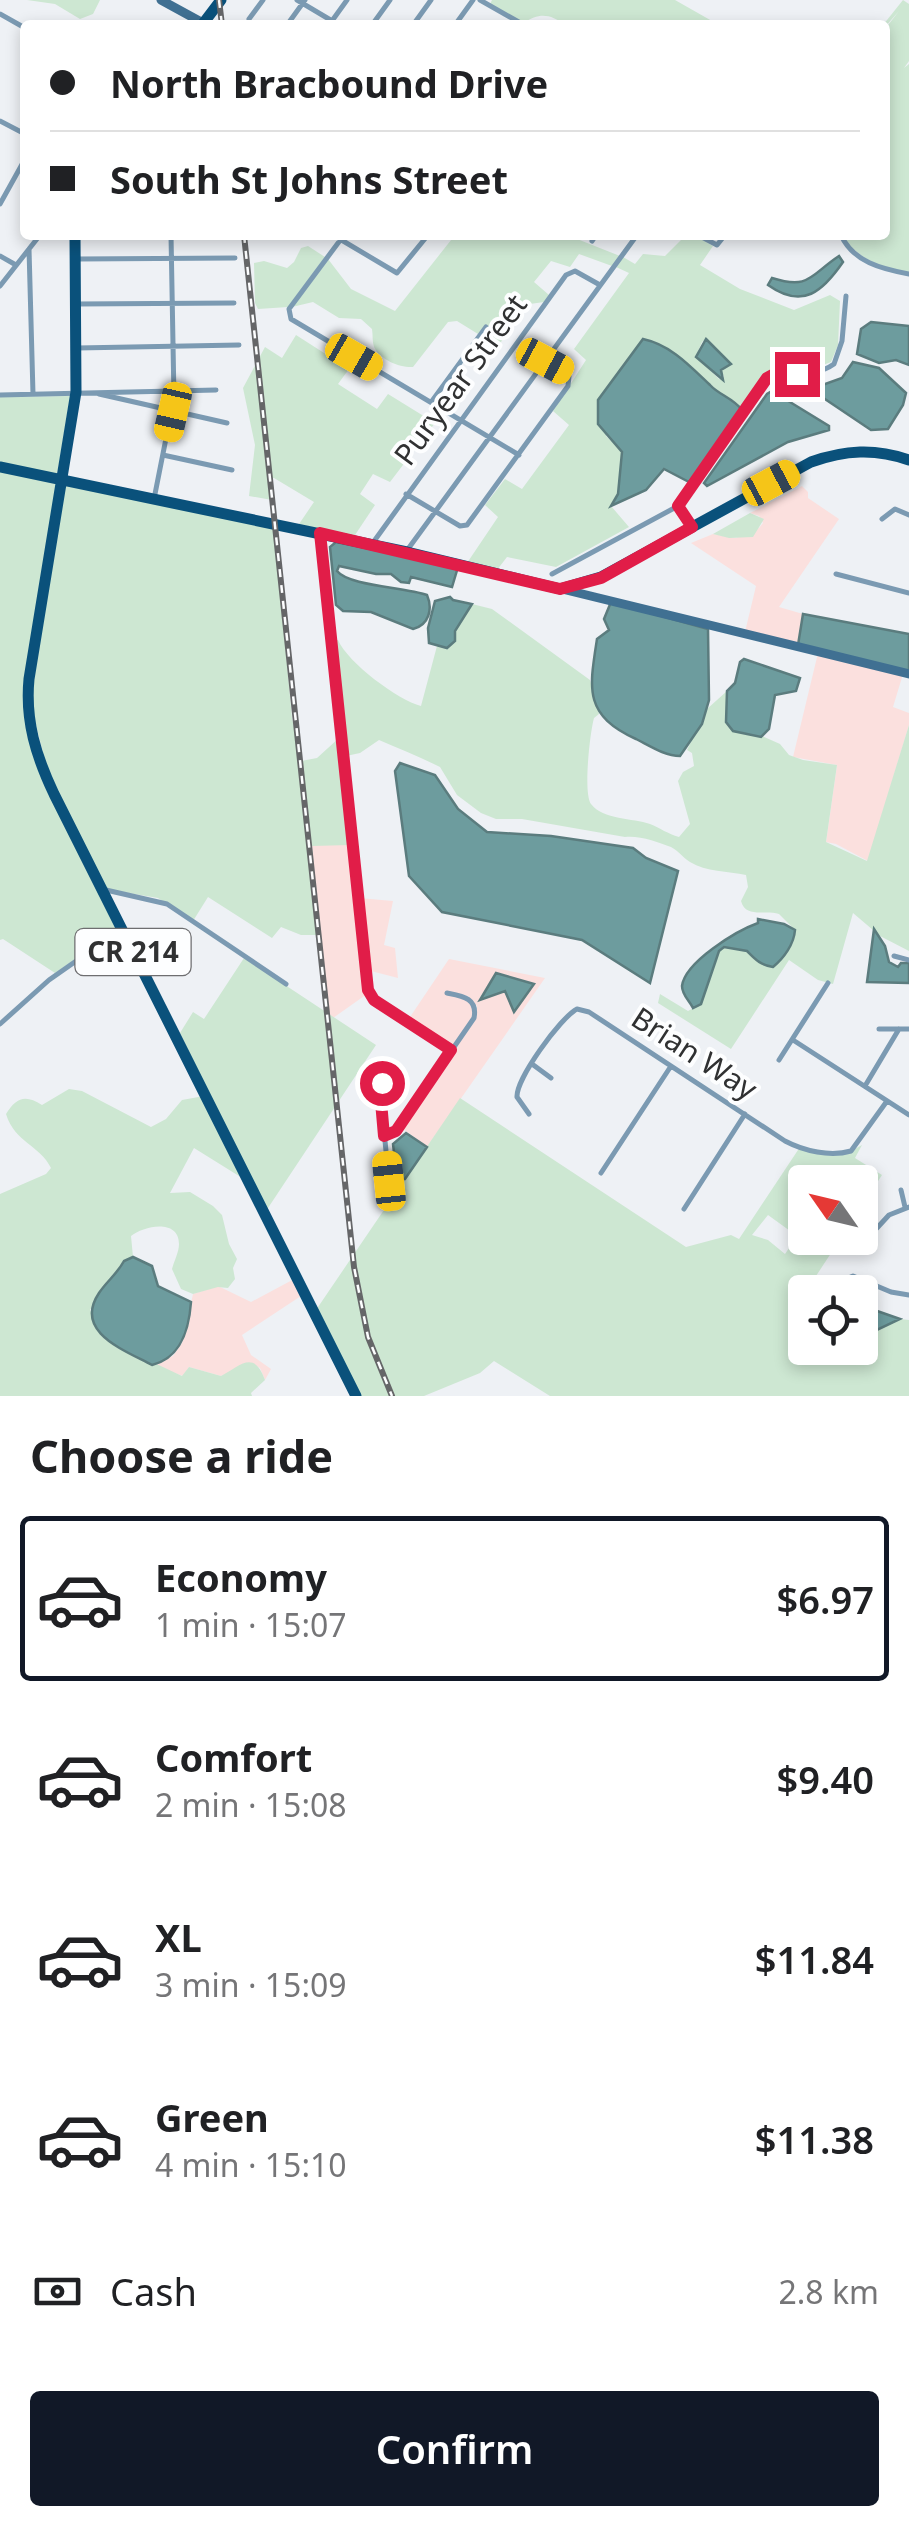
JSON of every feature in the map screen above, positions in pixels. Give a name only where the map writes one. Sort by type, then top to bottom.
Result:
[{"type":"main road","points":[[161,0],[195,20]]},
{"type":"main road","points":[[205,20],[221,0]]},
{"type":"main road","points":[[61,481],[76,392],[74,240]]},
{"type":"main road","points":[[560,589],[587,584],[811,462],[834,454],[874,451],[909,460]]},
{"type":"main road","points":[[0,467],[372,544],[909,674]]},
{"type":"main road","name":"CR 214","points":[[61,481],[29,679],[28,716],[33,745],[42,770],[356,1396]]},
{"type":"main road","points":[[587,584],[597,598]]},
{"type":"street","points":[[249,19],[263,0]]},
{"type":"street","points":[[459,20],[476,0],[514,20]]},
{"type":"street","points":[[302,1],[328,20]]},
{"type":"street","points":[[0,204],[20,168]]},
{"type":"street","points":[[0,286],[36,240]]},
{"type":"street","points":[[154,498],[173,412],[171,240]]},
{"type":"street","points":[[340,240],[289,309],[289,316],[519,455]]},
{"type":"street","points":[[346,240],[401,272],[424,240]]},
{"type":"street","points":[[407,552],[633,240]]},
{"type":"street","points":[[844,240],[870,264],[909,274]]},
{"type":"street","points":[[29,249],[33,394]]},
{"type":"street","points":[[0,256],[16,265]]},
{"type":"street","points":[[75,260],[235,258]]},
{"type":"street","name":"Puryear Street","points":[[372,544],[566,275],[575,271],[600,285]]},
{"type":"street","points":[[552,574],[678,506],[770,376],[778,372],[812,374],[834,364],[842,341],[846,296]]},
{"type":"street","points":[[76,304],[234,303]]},
{"type":"street","points":[[431,402],[486,326]]},
{"type":"street","points":[[77,348],[239,345]]},
{"type":"street","points":[[406,494],[459,525],[468,523],[570,381],[564,371],[545,361]]},
{"type":"street","points":[[0,394],[216,390]]},
{"type":"street","points":[[92,392],[228,423]]},
{"type":"street","points":[[163,455],[232,470]]},
{"type":"street","points":[[678,506],[692,527]]},
{"type":"street","points":[[882,518],[894,508],[909,515]]},
{"type":"street","points":[[320,533],[368,990],[374,1000],[451,1050]]},
{"type":"street","points":[[836,574],[909,593]]},
{"type":"street","points":[[103,890],[167,904],[286,984]]},
{"type":"street","points":[[0,1024],[54,976],[122,929]]},
{"type":"street","points":[[894,956],[909,960]]},
{"type":"street","points":[[778,1060],[828,983]]},
{"type":"street","points":[[384,1136],[396,1131],[474,1018],[475,1006],[467,997],[446,992]]},
{"type":"street","name":"Brian Way","points":[[529,1114],[519,1101],[517,1090],[568,1014],[581,1010],[800,1148],[844,1154],[858,1145],[887,1101]]},
{"type":"street","points":[[880,1029],[909,1029]]},
{"type":"street","points":[[864,1086],[900,1029]]},
{"type":"street","points":[[793,1040],[909,1115]]},
{"type":"street","points":[[532,1064],[550,1078]]},
{"type":"street","points":[[601,1173],[671,1066]]},
{"type":"street","points":[[382,1083],[389,1181]]},
{"type":"street","points":[[684,1209],[745,1114]]},
{"type":"street","points":[[878,1226],[889,1215],[907,1207],[902,1190]]},
{"type":"street","points":[[878,1286],[909,1295]]},
{"type":"shaded area","points":[[802,486],[808,498],[839,519],[779,607],[803,614],[798,645],[745,632],[756,586],[691,543],[713,534],[736,538],[759,528],[763,523],[759,516],[750,513]]},
{"type":"shaded area","points":[[818,653],[903,674],[893,707],[909,713],[909,725],[868,861],[826,842],[837,765],[793,757]]},
{"type":"shaded area","points":[[312,845],[350,845],[367,994],[333,1018],[327,1014]]},
{"type":"shaded area","points":[[359,898],[393,901],[384,945],[395,948],[398,978],[367,970]]},
{"type":"shaded area","points":[[449,959],[545,978],[427,1147],[402,1128],[477,1014],[477,1006],[468,996],[445,991],[466,999],[473,1007],[472,1017],[451,1048],[408,1020]],"holes":[[[496,973],[533,983],[514,1011],[504,991],[479,999]]]},
{"type":"shaded area","points":[[296,1278],[304,1294],[242,1335],[251,1355],[271,1369],[265,1380],[260,1368],[251,1363],[221,1376],[189,1367],[183,1376],[152,1365],[173,1356],[182,1343],[193,1294],[218,1286],[251,1302]]},
{"type":"green space","points":[[27,0],[100,0],[93,14],[80,19],[55,4]]},
{"type":"green space","points":[[492,0],[675,0],[710,20],[558,20],[545,16],[519,20],[490,4]]},
{"type":"green space","points":[[903,0],[909,4],[909,61],[904,68],[909,64],[909,274],[871,261],[845,240],[890,240],[890,23],[899,11],[887,20]]},
{"type":"green space","points":[[451,240],[580,240],[620,256],[612,266],[579,254],[570,267],[551,261],[534,282],[549,295],[544,302],[523,305],[484,364],[478,359],[478,349],[486,325],[478,334],[457,321],[448,322],[413,367],[408,367],[381,356],[374,347],[372,329],[361,319],[339,318],[313,302],[292,307],[328,259],[351,289],[395,311]]},
{"type":"green space","points":[[681,240],[703,240],[713,246],[700,265],[740,289],[794,310],[830,295],[840,301],[838,345],[831,362],[810,370],[774,369],[742,410],[663,346],[606,436],[623,452],[618,494],[611,506],[629,527],[556,567],[507,557],[497,570],[467,563],[498,517],[485,505],[505,479],[522,489],[569,425],[553,411],[586,360],[574,349],[629,273],[616,267],[623,257],[635,264],[643,254],[665,256]],"holes":[[[706,339],[731,364],[721,370],[724,377],[719,379],[696,356]]]},
{"type":"green space","points":[[308,246],[325,257],[288,307],[258,309],[254,263],[264,261],[287,268],[301,248]]},
{"type":"green space","points":[[296,335],[349,369],[338,384],[377,409],[388,394],[435,423],[390,482],[373,474],[360,494],[375,505],[353,538],[297,527],[314,502],[274,478],[269,479],[272,500],[249,496],[255,445],[243,388],[265,347],[282,358]]},
{"type":"green space","points":[[70,396],[57,475],[0,463],[0,397]]},
{"type":"green space","points":[[0,469],[59,482],[28,727],[120,928],[55,973],[0,940]]},
{"type":"green space","points":[[63,483],[274,525],[292,718],[301,761],[317,758],[339,738],[350,845],[312,846],[318,935],[301,935],[281,927],[272,938],[208,897],[193,921],[158,898],[104,889],[50,781],[30,701]]},
{"type":"green space","points":[[750,513],[764,519],[753,537],[713,534]]},
{"type":"green space","points":[[472,604],[492,609],[590,680],[599,714],[594,718],[589,748],[591,804],[603,813],[650,824],[679,837],[690,824],[678,781],[683,772],[694,766],[692,753],[687,750],[707,709],[727,691],[726,722],[733,731],[762,736],[803,760],[837,765],[826,842],[867,861],[909,725],[909,951],[880,936],[853,913],[833,984],[818,980],[789,960],[731,1049],[658,1003],[660,994],[688,1011],[701,1004],[719,951],[724,947],[751,955],[794,938],[795,930],[779,914],[752,912],[743,907],[741,901],[748,887],[746,875],[703,868],[671,847],[642,838],[522,819],[496,819],[457,795],[440,767],[379,740],[360,753],[346,756],[332,640],[338,640],[375,679],[421,706],[437,646],[447,648],[455,641],[455,631]]},
{"type":"green space","points":[[244,958],[376,1045],[266,1211],[180,1033],[193,1012],[204,1019]]},
{"type":"green space","points":[[69,1089],[82,1091],[151,1127],[166,1119],[182,1100],[204,1096],[247,1181],[194,1148],[170,1193],[190,1192],[222,1215],[237,1259],[233,1268],[235,1279],[228,1288],[193,1294],[181,1289],[172,1269],[179,1247],[177,1236],[167,1227],[151,1227],[131,1236],[133,1257],[124,1261],[90,1310],[110,1342],[182,1376],[189,1367],[221,1376],[251,1362],[265,1380],[252,1396],[0,1396],[0,1194],[46,1174],[51,1168],[15,1131],[6,1114],[21,1099],[42,1105]]},
{"type":"green space","points":[[460,1098],[686,1247],[731,1235],[739,1239],[788,1165],[788,1229],[768,1215],[752,1235],[768,1240],[785,1254],[788,1250],[788,1255],[830,1255],[817,1275],[788,1275],[788,1365],[878,1365],[878,1329],[900,1319],[909,1320],[909,1396],[550,1396],[494,1361],[480,1373],[424,1396],[358,1396],[316,1310]]},
{"type":"green space","points":[[862,1145],[855,1158],[866,1165],[788,1165],[800,1147],[846,1154]]},
{"type":"water","points":[[839,256],[843,262],[811,294],[792,296],[768,285],[772,278],[794,282],[809,279]]},
{"type":"water","points":[[871,322],[909,326],[909,365],[896,360],[879,363],[857,354],[861,329]]},
{"type":"water","points":[[643,339],[671,351],[742,410],[689,482],[664,469],[646,490],[611,506],[618,494],[622,452],[598,424],[598,400]]},
{"type":"water","points":[[706,339],[731,364],[721,370],[723,380],[696,357]]},
{"type":"water","points":[[853,362],[879,368],[906,393],[888,429],[871,430],[813,391],[842,378]]},
{"type":"water","points":[[772,391],[829,426],[829,430],[788,442],[707,486],[704,483]]},
{"type":"water","points":[[336,542],[458,567],[452,587],[411,577],[409,583],[401,582],[391,574],[339,566],[337,571],[353,580],[427,595],[428,616],[413,629],[371,612],[343,611],[336,605],[330,547]]},
{"type":"water","points":[[450,597],[472,604],[455,631],[455,641],[447,648],[429,643],[428,628],[435,601]]},
{"type":"water","points":[[611,602],[708,629],[709,700],[702,724],[680,756],[658,750],[619,730],[607,720],[594,699],[592,673],[597,639],[609,630],[604,619]]},
{"type":"water","points":[[803,614],[909,634],[909,672],[798,645]]},
{"type":"water","points":[[744,659],[800,678],[796,691],[775,695],[769,729],[761,737],[733,731],[726,722],[727,691],[735,683]]},
{"type":"water","points":[[400,763],[435,775],[458,809],[487,832],[633,848],[678,871],[650,983],[582,940],[442,912],[409,876],[395,771]]},
{"type":"water","points":[[758,919],[795,930],[785,955],[773,967],[747,951],[724,947],[719,951],[701,1004],[693,1008],[682,986],[692,967],[725,940],[758,923]]},
{"type":"water","points":[[874,929],[889,962],[898,967],[909,963],[909,983],[867,982]]},
{"type":"water","points":[[496,973],[534,984],[514,1012],[505,991],[480,1000]]},
{"type":"water","points":[[406,1133],[427,1147],[405,1179],[401,1179],[393,1144]]},
{"type":"water","points":[[133,1257],[152,1266],[158,1286],[191,1302],[182,1341],[170,1356],[152,1365],[105,1338],[92,1319],[99,1293],[124,1261]]},
{"type":"water","points":[[878,1311],[900,1319],[878,1329]]},
{"type":"railway","points":[[219,0],[221,20]]},
{"type":"railway","points":[[245,240],[354,1267],[368,1337],[392,1396]]},
{"type":"route","points":[[382,1083],[384,1136],[396,1131],[451,1050],[374,1000],[368,990],[320,533],[560,589],[587,584],[692,527],[678,506],[767,378],[778,372],[797,374]]}]
